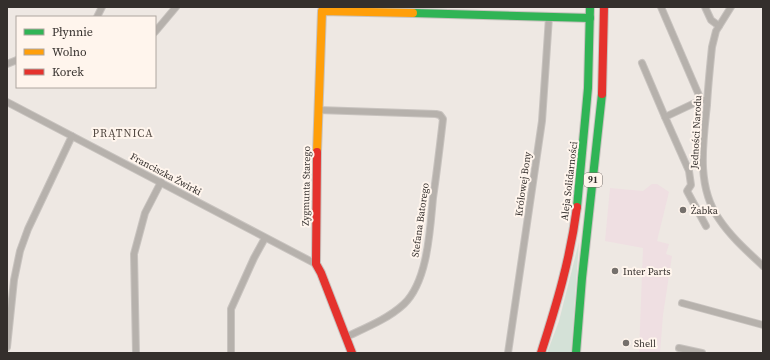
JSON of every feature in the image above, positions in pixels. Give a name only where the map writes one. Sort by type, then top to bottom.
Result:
[{"type":"main road","name":"Aleja Solidarności","points":[[541,353],[556,308],[570,249],[581,174],[588,103],[590,7]]},
{"type":"main road","name":"91","points":[[576,353],[582,278],[602,92],[604,7]]},
{"type":"main road","name":"Zygmunta Starego","points":[[352,353],[321,273],[316,264],[318,110],[322,11],[549,17]]},
{"type":"main road","points":[[549,17],[590,18]]},
{"type":"street","points":[[98,16],[102,7]]},
{"type":"street","points":[[156,31],[176,7]]},
{"type":"street","points":[[661,7],[704,100],[665,117]]},
{"type":"street","points":[[705,7],[711,20],[719,26]]},
{"type":"street","name":"Jedności Narodu","points":[[731,7],[719,26],[712,47],[704,100],[704,177],[708,196],[718,218],[737,242],[763,266]]},
{"type":"street","name":"Królowej Bony","points":[[508,353],[542,121],[549,17]]},
{"type":"street","points":[[642,63],[689,172],[691,185],[687,191],[706,226]]},
{"type":"street","name":"Franciszka Żwirki","points":[[7,102],[316,264]]},
{"type":"street","name":"Stefana Batorego","points":[[318,110],[440,115],[443,119],[428,244],[419,279],[409,298],[400,308],[346,337]]},
{"type":"street","points":[[7,347],[14,280],[20,251],[28,229],[72,136]]},
{"type":"street","points":[[136,353],[134,254],[145,213],[161,182]]},
{"type":"street","points":[[231,353],[231,308],[247,271],[265,238]]},
{"type":"street","points":[[682,303],[763,325]]},
{"type":"street","points":[[679,348],[702,353]]},
{"type":"shaded area","points":[[652,184],[657,184],[669,192],[657,241],[669,244],[666,254],[672,256],[663,315],[660,353],[639,353],[643,248],[605,241],[610,188],[643,191]]},
{"type":"shaded area","points":[[579,242],[571,353],[547,353],[559,321]]},
{"type":"traffic: fast","points":[[577,207],[588,88],[590,7]]},
{"type":"traffic: fast","points":[[413,13],[590,18]]},
{"type":"traffic: fast","points":[[576,353],[582,278],[602,94]]},
{"type":"traffic: slow","points":[[317,152],[322,11],[413,13]]},
{"type":"traffic: jam","points":[[602,94],[604,7]]},
{"type":"traffic: jam","points":[[317,152],[316,264],[321,273],[352,353]]},
{"type":"traffic: jam","points":[[541,353],[571,245],[577,207]]},
{"type":"place","name":"Żabka","points":[[683,210]]},
{"type":"place","name":"Inter Parts","points":[[615,271]]},
{"type":"place","name":"Shell","points":[[626,343]]},
{"type":"district","name":"PRĄTNICA","points":[[123,133]]}]
